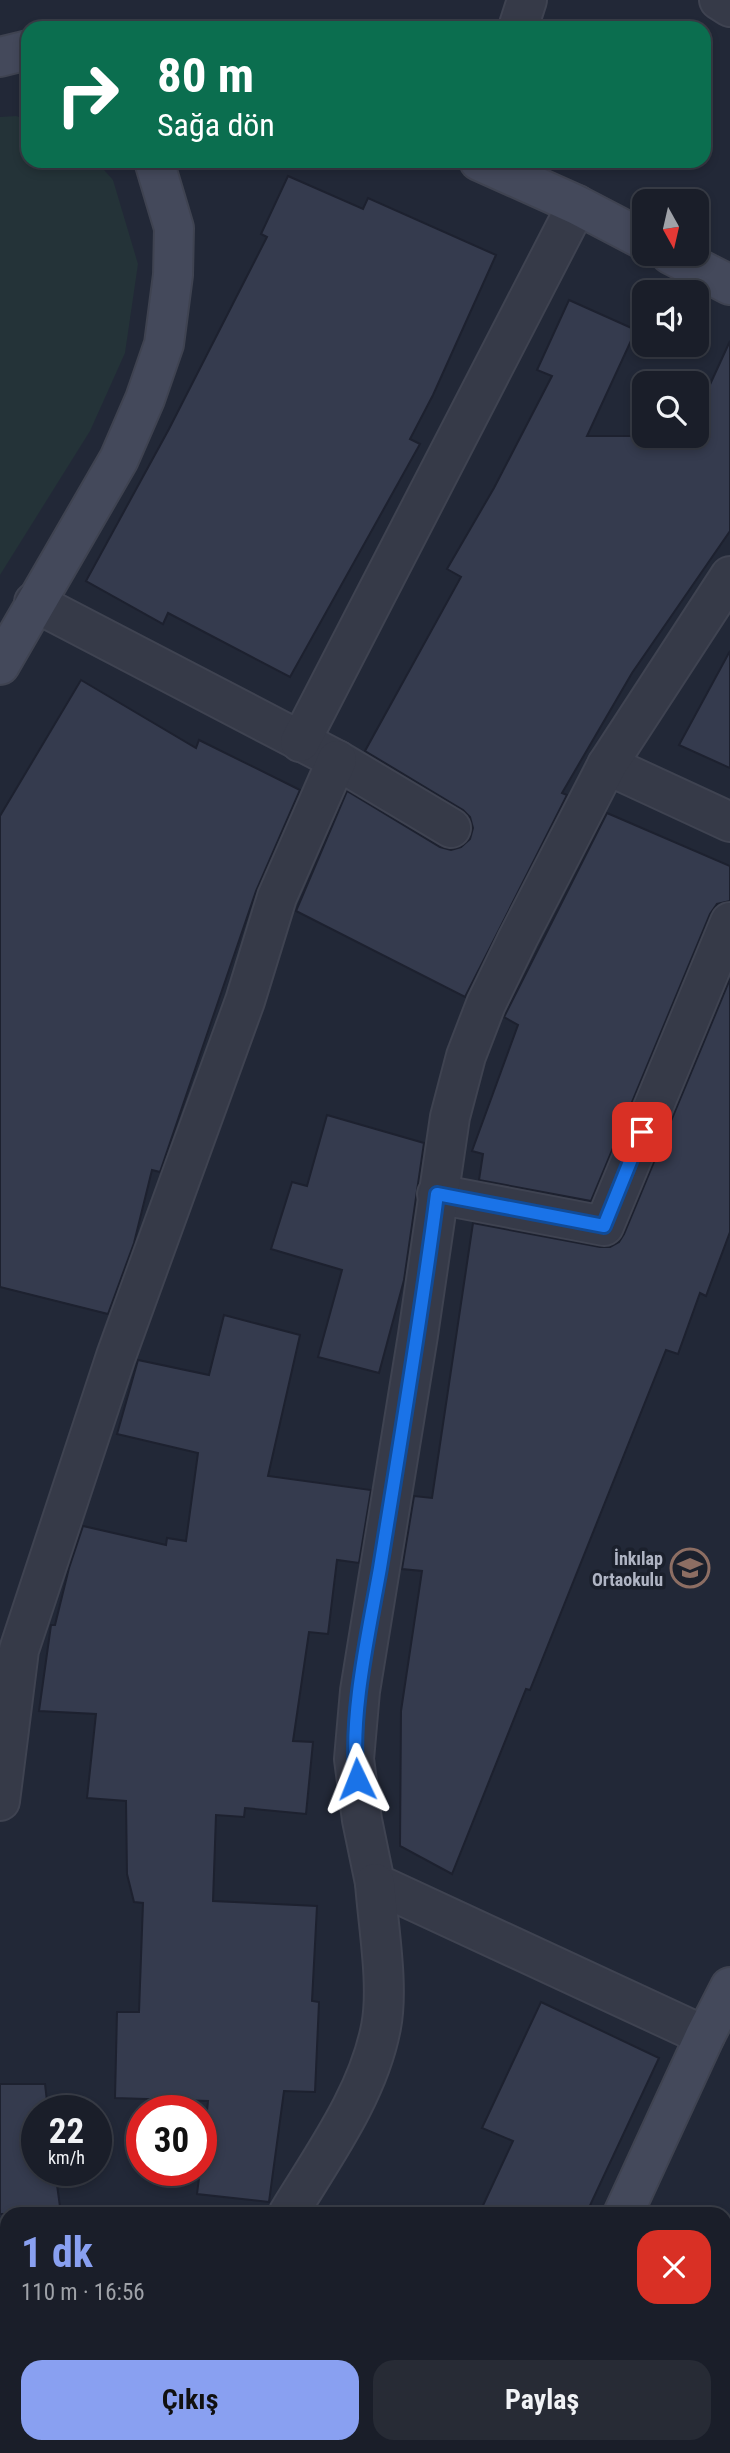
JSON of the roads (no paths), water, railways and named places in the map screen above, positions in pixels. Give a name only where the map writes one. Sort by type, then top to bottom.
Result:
[{"type":"main road","points":[[0,57],[21,52]]},
{"type":"main road","points":[[0,665],[119,459],[145,399],[164,344],[173,275],[174,228],[156,168]]},
{"type":"main road","points":[[495,168],[577,205],[632,234]]},
{"type":"main road","points":[[693,266],[730,285]]},
{"type":"main road","points":[[626,2207],[730,1987]]},
{"type":"street","points":[[520,21],[527,0]]},
{"type":"street","points":[[719,0],[730,6]]},
{"type":"street","points":[[300,742],[577,205]]},
{"type":"street","points":[[292,2207],[350,2111],[368,2070],[382,2026],[383,1984],[375,1883],[362,1820],[354,1759],[360,1691],[418,1335],[437,1194],[450,1117],[466,1056],[486,1004],[607,765],[730,576]]},
{"type":"street","points":[[34,602],[337,760],[451,828]]},
{"type":"street","points":[[0,1801],[19,1650],[116,1356],[245,1001],[278,897],[337,760]]},
{"type":"street","points":[[607,765],[730,822]]},
{"type":"street","points":[[437,1194],[604,1226],[730,922]]},
{"type":"street","points":[[375,1883],[705,2036]]},
{"type":"place","name":"İnkılap Ortaokulu","points":[[690,1568]]}]
